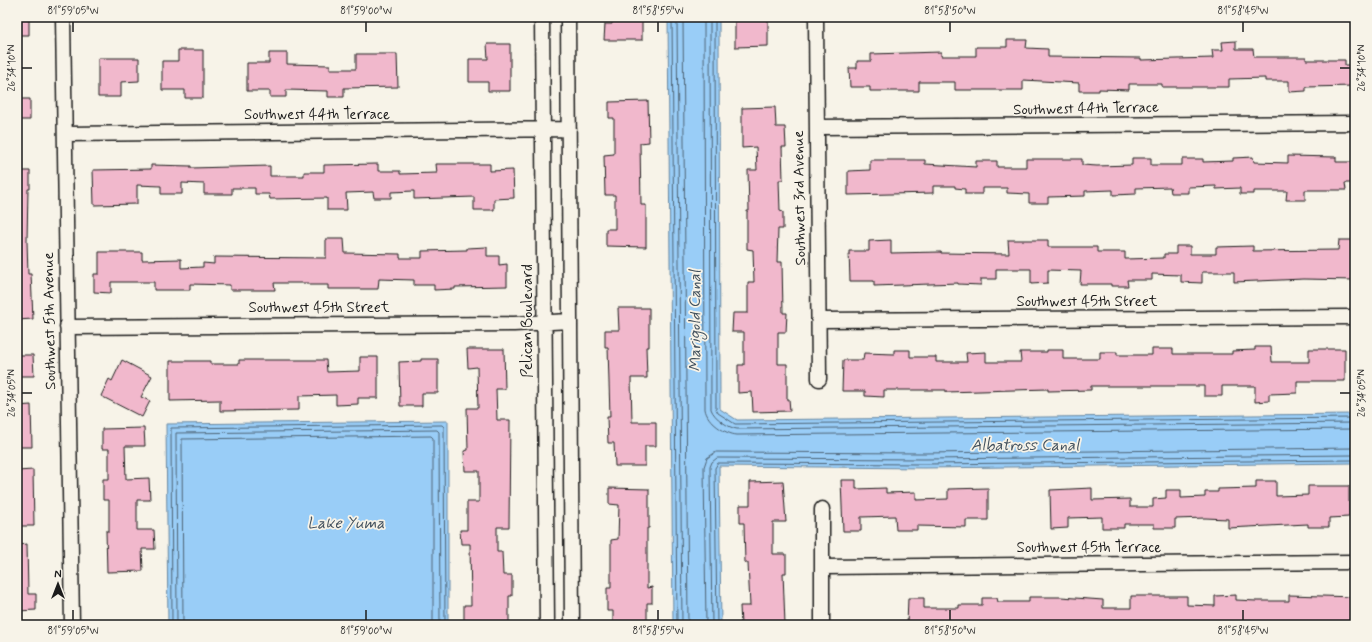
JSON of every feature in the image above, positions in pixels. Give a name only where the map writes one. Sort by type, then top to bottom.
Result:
[{"type":"street","name":"Southwest 5th Avenue","points":[[63,17],[72,625]]},
{"type":"street","name":"Pelican Boulevard","points":[[542,17],[548,625]]},
{"type":"street","points":[[568,17],[572,625]]},
{"type":"street","name":"Southwest 3rd Avenue","points":[[816,17],[819,379]]},
{"type":"street","name":"Southwest 44th Terrace","points":[[817,127],[1355,124]]},
{"type":"street","name":"Southwest 44th Terrace","points":[[64,134],[569,129]]},
{"type":"street","name":"Southwest 45th Street","points":[[818,320],[1355,317]]},
{"type":"street","name":"Southwest 45th Street","points":[[68,327],[545,323],[570,321]]},
{"type":"street","points":[[822,509],[822,625]]},
{"type":"street","name":"Southwest 45th Terrace","points":[[823,567],[1355,562]]},
{"type":"water","points":[[668,17],[719,17],[720,409],[737,420],[1355,414],[1355,463],[924,468],[719,466],[721,625],[673,625]]},
{"type":"water","name":"Lake Yuma","points":[[448,421],[448,625],[168,625],[166,424]]},
{"type":"building","points":[[17,17],[29,17],[29,35],[17,35]]},
{"type":"building","points":[[612,17],[642,17],[642,40],[604,40],[605,24],[612,24]]},
{"type":"building","points":[[735,17],[768,17],[768,46],[735,47]]},
{"type":"building","points":[[1007,40],[1027,40],[1026,48],[1048,49],[1048,57],[1141,58],[1141,60],[1213,58],[1212,50],[1223,50],[1222,42],[1236,41],[1236,49],[1253,49],[1254,57],[1306,57],[1306,60],[1345,60],[1345,65],[1354,65],[1355,86],[1306,87],[1306,91],[1289,92],[1289,81],[1265,81],[1265,78],[1229,79],[1229,87],[1162,87],[1162,84],[1129,84],[1129,90],[1099,89],[1099,91],[1079,91],[1079,83],[1023,80],[1023,90],[955,90],[955,82],[919,82],[919,91],[870,91],[870,87],[850,87],[849,68],[857,68],[857,61],[871,61],[871,54],[941,52],[941,56],[976,56],[976,47],[1007,47]]},
{"type":"building","points":[[487,44],[510,44],[510,91],[488,91],[488,82],[469,82],[469,59],[488,59]]},
{"type":"building","points":[[178,50],[203,50],[203,98],[185,98],[185,90],[162,90],[162,61],[178,61]]},
{"type":"building","points":[[269,53],[287,53],[287,64],[330,65],[330,69],[356,69],[356,54],[397,54],[398,87],[344,88],[344,97],[328,97],[328,91],[286,90],[286,97],[270,97],[270,91],[247,91],[247,63],[269,63]]},
{"type":"building","points":[[98,58],[139,58],[139,81],[121,82],[121,97],[98,97]]},
{"type":"building","points":[[17,99],[30,99],[30,120],[17,120]]},
{"type":"building","points":[[648,101],[649,142],[640,143],[641,205],[646,205],[646,247],[606,246],[606,229],[615,229],[615,195],[605,195],[604,155],[614,154],[614,118],[609,118],[609,102]]},
{"type":"building","points":[[775,107],[776,127],[785,127],[786,147],[782,147],[783,180],[779,180],[780,211],[783,212],[783,229],[778,229],[777,262],[782,262],[783,313],[787,313],[786,332],[778,332],[778,364],[787,364],[787,399],[789,399],[790,411],[753,412],[752,392],[738,393],[738,365],[744,365],[744,332],[732,332],[733,313],[748,313],[748,282],[754,282],[753,250],[747,249],[747,211],[749,211],[748,170],[757,170],[756,147],[742,148],[742,108]]},
{"type":"building","points":[[1288,156],[1336,157],[1336,162],[1355,162],[1355,183],[1345,183],[1346,190],[1305,190],[1305,200],[1286,200],[1287,191],[1254,191],[1254,194],[1240,194],[1240,188],[1216,189],[1216,186],[1188,187],[1188,193],[1171,193],[1170,187],[1136,188],[1136,194],[1113,195],[1113,190],[1085,191],[1085,196],[1048,197],[1048,203],[1029,203],[1029,194],[1007,193],[1007,188],[982,188],[982,194],[965,194],[965,189],[955,188],[955,186],[933,186],[933,193],[848,195],[848,171],[870,170],[870,160],[925,160],[925,164],[976,167],[976,161],[997,161],[997,167],[1026,167],[1026,159],[1082,159],[1082,165],[1097,166],[1132,165],[1132,158],[1151,158],[1151,165],[1182,165],[1182,159],[1203,159],[1203,162],[1233,161],[1233,158],[1253,157],[1254,162],[1288,163]]},
{"type":"building","points":[[378,164],[378,171],[400,171],[400,174],[437,173],[436,164],[490,164],[490,171],[513,170],[514,198],[494,199],[494,210],[474,210],[474,197],[414,199],[414,191],[391,192],[391,198],[374,198],[373,192],[346,193],[347,210],[327,210],[327,198],[270,199],[269,194],[255,194],[255,188],[232,188],[232,194],[204,194],[204,184],[182,183],[182,194],[161,194],[161,186],[137,185],[137,204],[94,205],[93,170],[151,169],[151,165],[191,166],[191,168],[270,166],[270,176],[304,176],[304,172],[324,172],[324,165]]},
{"type":"building","points":[[17,171],[30,171],[30,189],[28,189],[27,241],[28,274],[31,274],[33,319],[17,320]]},
{"type":"building","points":[[326,239],[344,239],[345,253],[400,254],[400,258],[422,258],[422,251],[467,250],[467,248],[487,247],[487,256],[499,256],[499,265],[507,264],[507,286],[455,287],[455,289],[434,290],[434,285],[414,285],[414,280],[379,279],[378,289],[328,289],[328,285],[309,285],[309,283],[274,283],[275,290],[230,290],[230,285],[190,284],[190,290],[154,290],[154,282],[111,282],[111,293],[94,292],[94,274],[99,274],[99,252],[142,252],[142,260],[181,259],[181,268],[203,267],[203,263],[214,264],[214,257],[326,258]]},
{"type":"building","points":[[891,240],[891,253],[941,252],[1009,254],[1008,240],[1048,240],[1048,247],[1097,247],[1097,252],[1125,252],[1125,259],[1164,258],[1164,254],[1176,254],[1176,246],[1190,246],[1190,254],[1216,254],[1216,247],[1253,246],[1253,251],[1338,250],[1339,240],[1355,240],[1355,280],[1304,279],[1234,282],[1234,272],[1202,272],[1202,283],[1181,282],[1181,275],[1152,274],[1152,280],[1127,280],[1128,286],[1111,286],[1111,284],[1080,284],[1081,271],[1048,270],[1048,283],[1031,284],[1031,269],[996,269],[996,279],[981,279],[981,285],[958,283],[874,286],[874,281],[850,281],[849,251],[869,251],[869,241]]},
{"type":"building","points":[[618,308],[649,308],[649,347],[646,347],[647,378],[631,378],[632,422],[656,422],[656,446],[645,446],[645,466],[615,466],[614,443],[608,443],[607,417],[610,417],[608,347],[605,347],[605,330],[619,330]]},
{"type":"building","points":[[1255,347],[1271,347],[1272,362],[1309,362],[1309,349],[1345,349],[1345,381],[1297,381],[1297,393],[1269,394],[1269,401],[1255,402],[1255,386],[1222,386],[1222,396],[1204,396],[1204,386],[1091,386],[1091,390],[1048,391],[1048,389],[946,392],[946,390],[884,390],[884,397],[865,396],[865,391],[842,391],[843,360],[863,360],[864,353],[894,354],[894,350],[910,350],[910,357],[936,357],[936,362],[967,362],[966,353],[986,352],[986,362],[1021,362],[1020,352],[1047,352],[1047,350],[1063,350],[1063,359],[1100,359],[1100,352],[1117,352],[1117,355],[1152,355],[1152,349],[1173,349],[1173,354],[1232,354],[1232,351],[1255,350]]},
{"type":"building","points":[[467,349],[504,349],[505,389],[496,389],[497,420],[510,420],[509,527],[497,527],[497,552],[502,552],[503,575],[512,575],[512,596],[509,596],[509,625],[464,625],[464,605],[471,605],[470,544],[461,544],[460,530],[467,530],[467,502],[479,502],[479,471],[465,471],[464,451],[468,450],[467,408],[478,408],[477,367],[468,368]]},
{"type":"building","points":[[17,355],[33,355],[34,376],[17,376]]},
{"type":"building","points":[[360,357],[378,357],[378,398],[358,398],[358,404],[336,405],[336,395],[299,396],[299,410],[220,411],[220,400],[170,401],[170,361],[210,361],[210,364],[239,364],[239,360],[326,360],[327,372],[360,371]]},
{"type":"building","points":[[421,359],[438,359],[438,393],[422,393],[422,406],[400,406],[399,362],[421,361]]},
{"type":"building","points":[[122,360],[152,376],[141,397],[150,401],[142,417],[101,396],[109,379],[112,381]]},
{"type":"building","points":[[31,405],[32,447],[17,447],[17,406]]},
{"type":"building","points":[[144,428],[145,446],[125,446],[126,479],[149,478],[150,500],[137,500],[137,530],[154,530],[155,549],[142,549],[143,571],[107,572],[106,531],[109,531],[109,500],[103,500],[103,479],[109,479],[109,449],[102,449],[102,429]]},
{"type":"building","points":[[33,470],[34,526],[17,526],[17,471]]},
{"type":"building","points":[[841,480],[856,480],[856,489],[886,488],[886,493],[916,492],[916,500],[948,499],[948,489],[988,488],[988,520],[966,520],[966,527],[917,526],[917,530],[896,530],[895,516],[861,517],[861,531],[843,531]]},
{"type":"building","points":[[783,481],[786,522],[773,522],[773,554],[786,554],[786,573],[783,573],[785,624],[741,625],[740,606],[750,606],[748,563],[745,563],[744,523],[740,523],[740,505],[750,505],[750,482]]},
{"type":"building","points":[[1256,481],[1276,481],[1276,496],[1308,495],[1308,486],[1349,486],[1349,517],[1329,518],[1329,527],[1308,527],[1308,524],[1228,528],[1228,519],[1175,519],[1175,528],[1154,528],[1154,524],[1124,524],[1124,528],[1102,528],[1102,517],[1068,518],[1068,528],[1051,529],[1050,490],[1092,488],[1092,500],[1130,499],[1130,507],[1153,507],[1153,499],[1166,498],[1166,490],[1181,490],[1181,498],[1205,497],[1205,492],[1218,492],[1218,489],[1256,488]]},
{"type":"building","points":[[609,488],[649,489],[649,528],[647,528],[647,588],[652,587],[652,603],[647,603],[647,625],[613,625],[613,611],[607,611],[607,588],[611,588],[611,540],[618,539],[619,505],[609,504]]},
{"type":"building","points":[[27,544],[28,594],[36,594],[36,610],[17,611],[17,545]]},
{"type":"building","points":[[1236,595],[1236,600],[1256,601],[1289,601],[1289,595],[1355,597],[1355,617],[1352,617],[1352,625],[907,625],[908,598],[924,598],[924,608],[959,608],[959,605],[982,605],[982,598],[997,598],[998,602],[1029,602],[1029,597],[1061,597],[1103,600],[1103,608],[1131,608],[1131,596],[1187,596],[1187,605],[1215,606],[1215,596]]},
{"type":"water label","name":"Marigold Canal","points":[[695,321]]},
{"type":"water label","name":"Albatross Canal","points":[[1025,445]]}]
